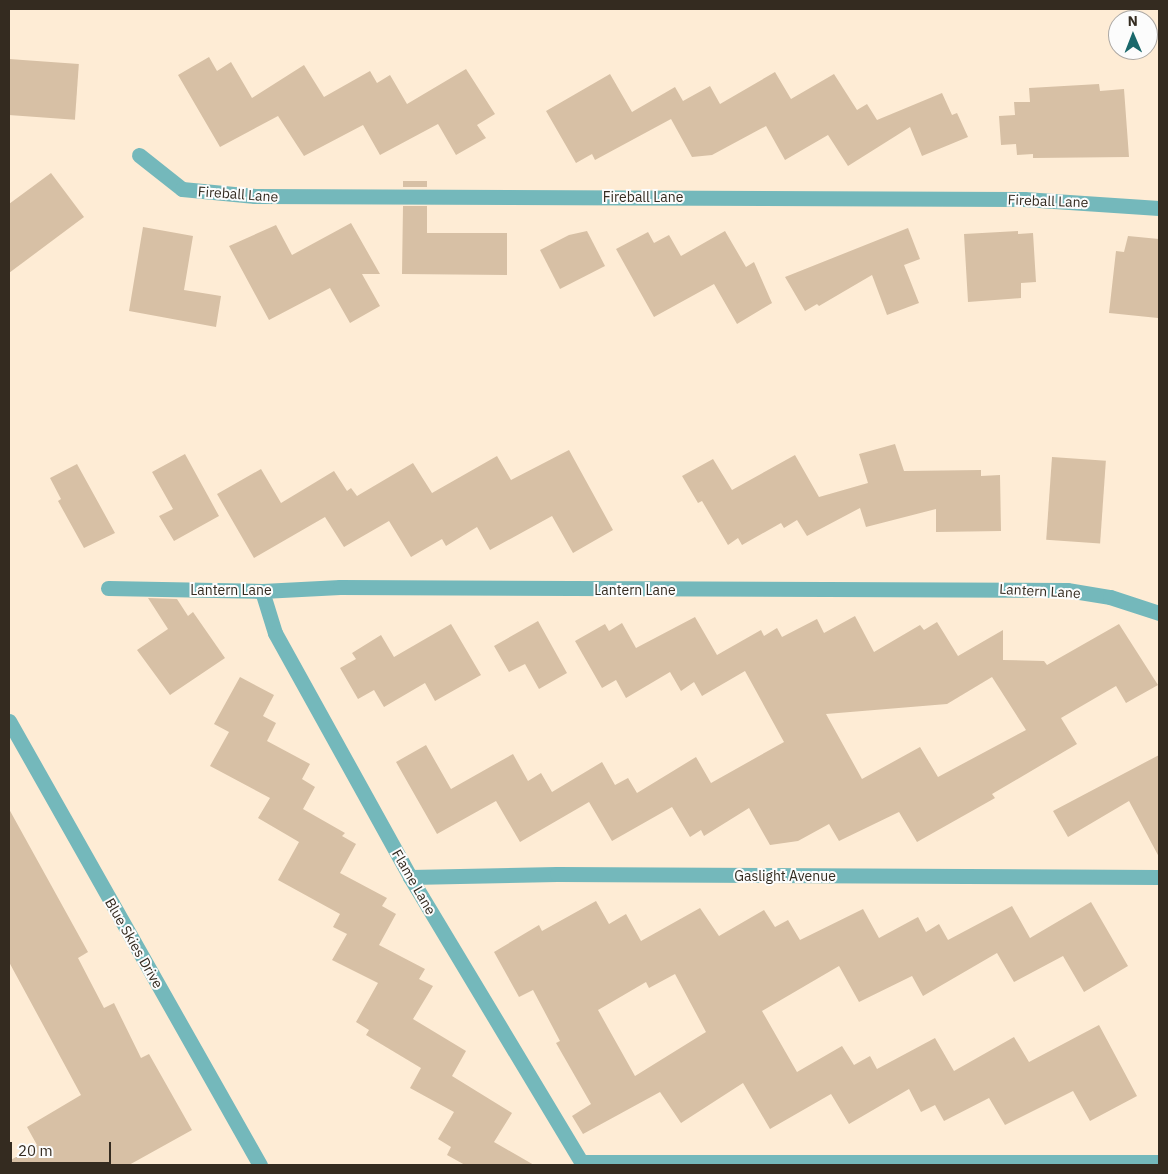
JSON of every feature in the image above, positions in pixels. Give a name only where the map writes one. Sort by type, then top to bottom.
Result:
[{"type":"street","name":"Fireball Lane","points":[[139,155],[182,189],[255,196],[1024,199],[1159,208]]},
{"type":"street","name":"Lantern Lane","points":[[108,588],[262,591],[340,587],[1067,590],[1110,597],[1159,613]]},
{"type":"street","name":"Flame Lane","points":[[262,591],[275,633],[410,877],[582,1164]]},
{"type":"street","name":"Blue Skies Drive","points":[[9,720],[257,1164]]},
{"type":"street","name":"Gaslight Avenue","points":[[410,877],[567,874],[1159,877]]},
{"type":"street","points":[[582,1164],[1159,1162]]},
{"type":"building","points":[[209,57],[217,71],[231,62],[252,98],[304,65],[324,97],[370,71],[377,83],[390,75],[407,104],[466,69],[495,114],[477,125],[486,138],[456,155],[438,124],[380,155],[363,125],[304,156],[278,116],[220,147],[178,75]]},
{"type":"building","points":[[9,59],[79,64],[75,120],[9,115]]},
{"type":"building","points":[[775,72],[791,99],[834,74],[857,110],[867,104],[877,120],[942,93],[952,115],[957,113],[968,137],[922,156],[910,127],[848,166],[828,135],[785,160],[766,126],[712,155],[692,157],[671,119],[595,160],[592,154],[576,163],[546,111],[610,74],[632,112],[675,87],[683,101],[710,86],[720,104]]},
{"type":"building","points":[[1099,84],[1100,91],[1124,89],[1129,157],[1033,158],[1033,154],[1017,155],[1016,144],[1001,145],[999,116],[1015,115],[1014,102],[1030,102],[1029,88]]},
{"type":"building","points":[[51,173],[84,217],[9,273],[9,204]]},
{"type":"building","points":[[403,181],[427,181],[427,187],[403,187]]},
{"type":"building","points":[[403,206],[427,206],[427,233],[507,233],[507,275],[402,274]]},
{"type":"building","points":[[351,223],[380,274],[362,274],[380,306],[350,323],[330,288],[269,320],[229,246],[276,225],[292,255]]},
{"type":"building","points":[[143,227],[193,236],[184,290],[221,296],[216,327],[129,311]]},
{"type":"building","points":[[908,228],[920,259],[904,265],[919,303],[887,315],[872,275],[819,306],[817,304],[805,311],[785,277]]},
{"type":"building","points":[[587,231],[605,266],[560,289],[540,250],[569,235]]},
{"type":"building","points":[[725,231],[746,267],[754,262],[772,303],[737,324],[714,284],[654,317],[616,249],[648,232],[654,243],[669,235],[681,256]]},
{"type":"building","points":[[1018,231],[1018,234],[1033,233],[1036,282],[1021,283],[1021,298],[968,302],[964,234]]},
{"type":"building","points":[[1128,236],[1159,239],[1158,318],[1109,313],[1116,251],[1124,252]]},
{"type":"building","points":[[895,444],[904,471],[981,470],[981,476],[1000,475],[1001,531],[936,532],[936,509],[866,527],[860,508],[807,536],[797,520],[784,528],[781,523],[742,545],[738,538],[728,545],[702,501],[698,503],[682,476],[713,459],[732,490],[795,455],[819,497],[868,483],[859,454]]},
{"type":"building","points":[[569,450],[613,530],[573,553],[552,516],[490,550],[477,527],[446,546],[442,539],[411,557],[389,521],[344,547],[325,517],[254,558],[217,494],[261,469],[281,503],[334,471],[347,491],[351,488],[357,496],[413,463],[432,493],[497,456],[511,480]]},
{"type":"building","points":[[185,454],[219,516],[174,541],[159,516],[173,509],[152,472]]},
{"type":"building","points":[[1052,457],[1106,461],[1100,544],[1046,540]]},
{"type":"building","points":[[77,464],[115,533],[84,548],[58,501],[61,499],[50,478]]},
{"type":"building","points":[[148,598],[177,599],[188,616],[193,612],[225,658],[170,695],[137,650],[168,629]]},
{"type":"building","points":[[855,616],[874,652],[920,625],[924,630],[937,622],[958,656],[1003,630],[1003,660],[1044,661],[1047,665],[1119,624],[1158,685],[1126,703],[1116,686],[1061,718],[1077,744],[992,794],[995,798],[917,842],[899,812],[839,841],[829,824],[798,841],[770,845],[749,808],[704,836],[701,830],[690,837],[672,807],[612,841],[589,802],[520,842],[496,801],[437,834],[396,762],[426,745],[451,789],[513,754],[528,781],[541,773],[552,792],[602,762],[615,785],[628,778],[637,793],[696,757],[711,783],[784,742],[745,671],[702,696],[694,682],[681,691],[670,672],[626,698],[616,680],[602,688],[575,641],[605,624],[609,631],[622,623],[636,648],[695,617],[717,655],[761,630],[764,636],[777,628],[782,637],[817,619],[824,633]],"holes":[[[992,677],[1026,730],[938,777],[920,747],[862,779],[826,714],[947,704]]]},
{"type":"building","points":[[538,621],[567,673],[539,689],[525,664],[509,672],[494,646]]},
{"type":"building","points":[[451,624],[481,675],[435,701],[425,683],[384,707],[374,690],[358,699],[340,668],[356,659],[352,653],[381,635],[394,657]]},
{"type":"building","points":[[240,677],[274,695],[263,716],[276,723],[267,741],[310,764],[302,779],[315,787],[303,809],[345,833],[342,836],[356,844],[340,873],[387,898],[382,906],[396,914],[379,945],[425,969],[419,979],[433,986],[413,1019],[466,1051],[452,1076],[512,1113],[494,1142],[534,1165],[465,1165],[447,1155],[451,1147],[438,1139],[454,1112],[410,1088],[421,1068],[366,1035],[369,1030],[356,1022],[378,983],[332,960],[347,934],[333,927],[340,914],[278,880],[299,842],[258,818],[270,798],[210,766],[229,732],[214,724]]},
{"type":"building","points":[[1159,755],[1159,857],[1129,801],[1068,837],[1053,811]]},
{"type":"building","points":[[9,809],[88,952],[78,958],[104,1008],[114,1003],[141,1058],[149,1054],[192,1130],[129,1165],[9,1165],[9,1161],[37,1145],[27,1127],[81,1095],[9,962]]},
{"type":"building","points":[[596,901],[609,924],[626,914],[641,941],[700,908],[719,936],[764,910],[775,927],[788,920],[800,940],[863,909],[879,938],[918,917],[926,932],[939,924],[948,940],[1012,906],[1030,938],[1091,902],[1128,966],[1084,992],[1063,956],[1014,982],[997,953],[923,996],[912,976],[859,1002],[839,966],[762,1011],[797,1072],[842,1046],[854,1065],[870,1056],[877,1069],[935,1038],[954,1071],[1014,1037],[1029,1062],[1099,1025],[1137,1096],[1090,1121],[1073,1091],[1005,1125],[989,1098],[944,1121],[935,1105],[921,1112],[909,1089],[849,1124],[831,1094],[770,1129],[743,1083],[681,1123],[660,1092],[583,1134],[572,1116],[591,1104],[556,1043],[560,1041],[533,990],[519,997],[494,952],[539,925],[542,931]],"holes":[[[675,974],[706,1032],[635,1076],[598,1010],[646,982],[649,988]]]}]
